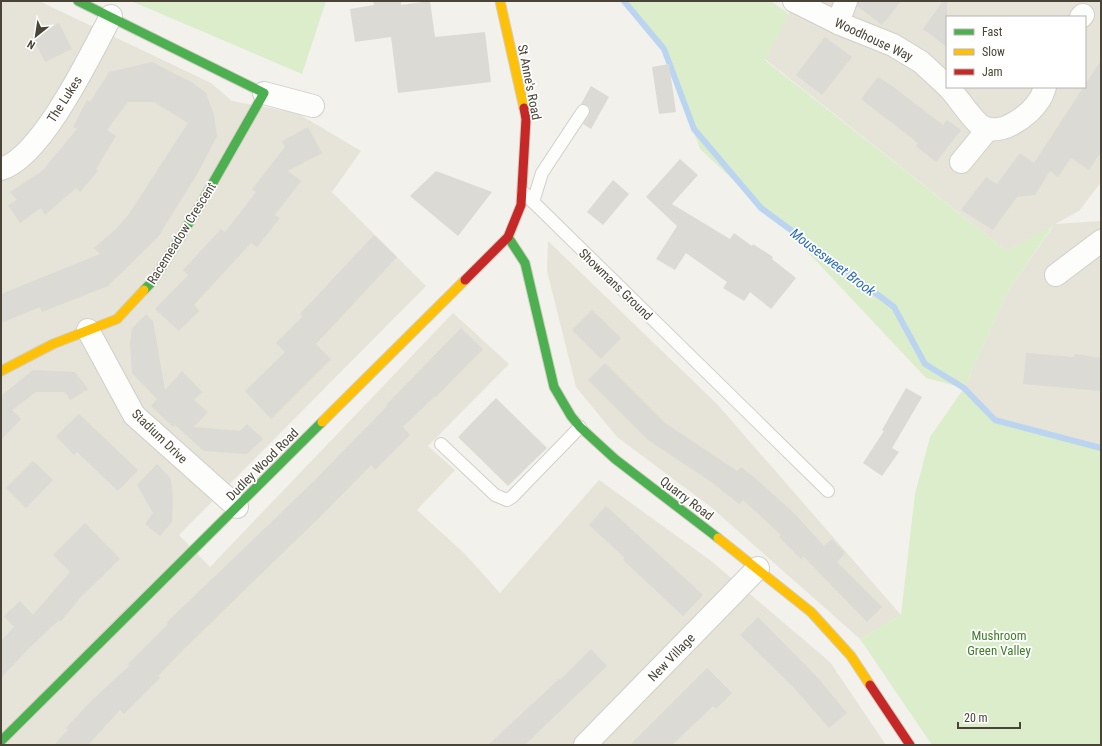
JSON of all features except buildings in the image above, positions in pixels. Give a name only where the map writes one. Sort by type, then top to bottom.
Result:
[{"type":"street","points":[[78,1],[264,93],[313,106]]},
{"type":"street","name":"St Anne's Road","points":[[500,1],[526,119],[523,192]]},
{"type":"street","name":"Woodhouse Way","points":[[794,1],[838,23],[893,45],[921,62],[946,86]]},
{"type":"street","points":[[838,23],[846,1]]},
{"type":"street","name":"The Lukes","points":[[1,169],[26,152],[68,97],[111,16]]},
{"type":"street","name":"Woodhouse Way","points":[[948,88],[980,124],[988,129]]},
{"type":"street","points":[[960,162],[988,129],[1014,124],[1030,111],[1041,99],[1045,88]]},
{"type":"street","name":"Racemeadow Crescent","points":[[1,371],[53,344],[117,319],[153,280],[202,202],[264,93]]},
{"type":"street","name":"Dudley Wood Road","points":[[1,741],[508,237],[522,205],[523,192]]},
{"type":"street","name":"Quarry Road","points":[[508,237],[525,263],[554,387],[571,416],[580,427],[615,459],[758,568],[811,612],[851,656],[910,745]]},
{"type":"street","points":[[1056,275],[1101,241]]},
{"type":"street","name":"Stadium Drive","points":[[88,330],[134,415],[236,507]]},
{"type":"street","name":"New Village","points":[[585,745],[758,568]]},
{"type":"lane","points":[[533,202],[542,174],[582,111]]},
{"type":"lane","name":"Showmans Ground","points":[[523,192],[828,491]]},
{"type":"lane","points":[[441,444],[495,495],[507,500],[512,497],[580,427]]},
{"type":"shaded area","points":[[1,1],[39,1],[211,83],[232,101],[297,113],[361,151],[332,192],[426,286],[179,535],[210,567],[453,313],[509,364],[428,446],[455,470],[417,510],[465,554],[500,593],[599,480],[710,560],[830,662],[886,745],[1,745]]},
{"type":"shaded area","points":[[794,1],[1101,1],[1101,182],[1079,211],[1055,224],[1101,221],[1101,448],[995,420],[964,388],[1008,291],[1054,225],[1007,251],[765,59],[795,2]]},
{"type":"shaded area","points":[[548,241],[717,404],[901,615],[860,639],[711,507],[617,437],[576,387],[547,271]]},
{"type":"green space","points":[[131,1],[326,1],[302,74]]},
{"type":"green space","points":[[624,1],[771,1],[789,14],[765,60],[1007,251],[1054,224],[1008,291],[964,388],[926,378],[787,230],[700,149],[664,49]]},
{"type":"green space","name":"Mushroom Green Valley","points":[[964,388],[995,420],[1101,448],[1101,745],[932,745],[860,639],[901,615],[915,494],[930,437]]},
{"type":"waterway","name":"Mousesweet Brook","points":[[624,1],[664,49],[694,129],[761,208],[894,307],[925,364],[964,388],[995,420],[1101,448]]},
{"type":"traffic: fast","points":[[78,1],[264,93],[202,202],[153,281],[144,290]]},
{"type":"traffic: fast","points":[[508,237],[525,263],[554,387],[571,416],[580,427],[615,459],[718,538]]},
{"type":"traffic: fast","points":[[1,741],[322,422]]},
{"type":"traffic: slow","points":[[500,1],[524,108]]},
{"type":"traffic: slow","points":[[322,422],[465,280]]},
{"type":"traffic: slow","points":[[1,371],[53,344],[117,319],[144,290]]},
{"type":"traffic: slow","points":[[718,538],[811,612],[851,656],[870,685]]},
{"type":"traffic: jam","points":[[465,280],[508,237],[521,205],[526,119],[524,108]]},
{"type":"traffic: jam","points":[[870,685],[910,745]]}]
